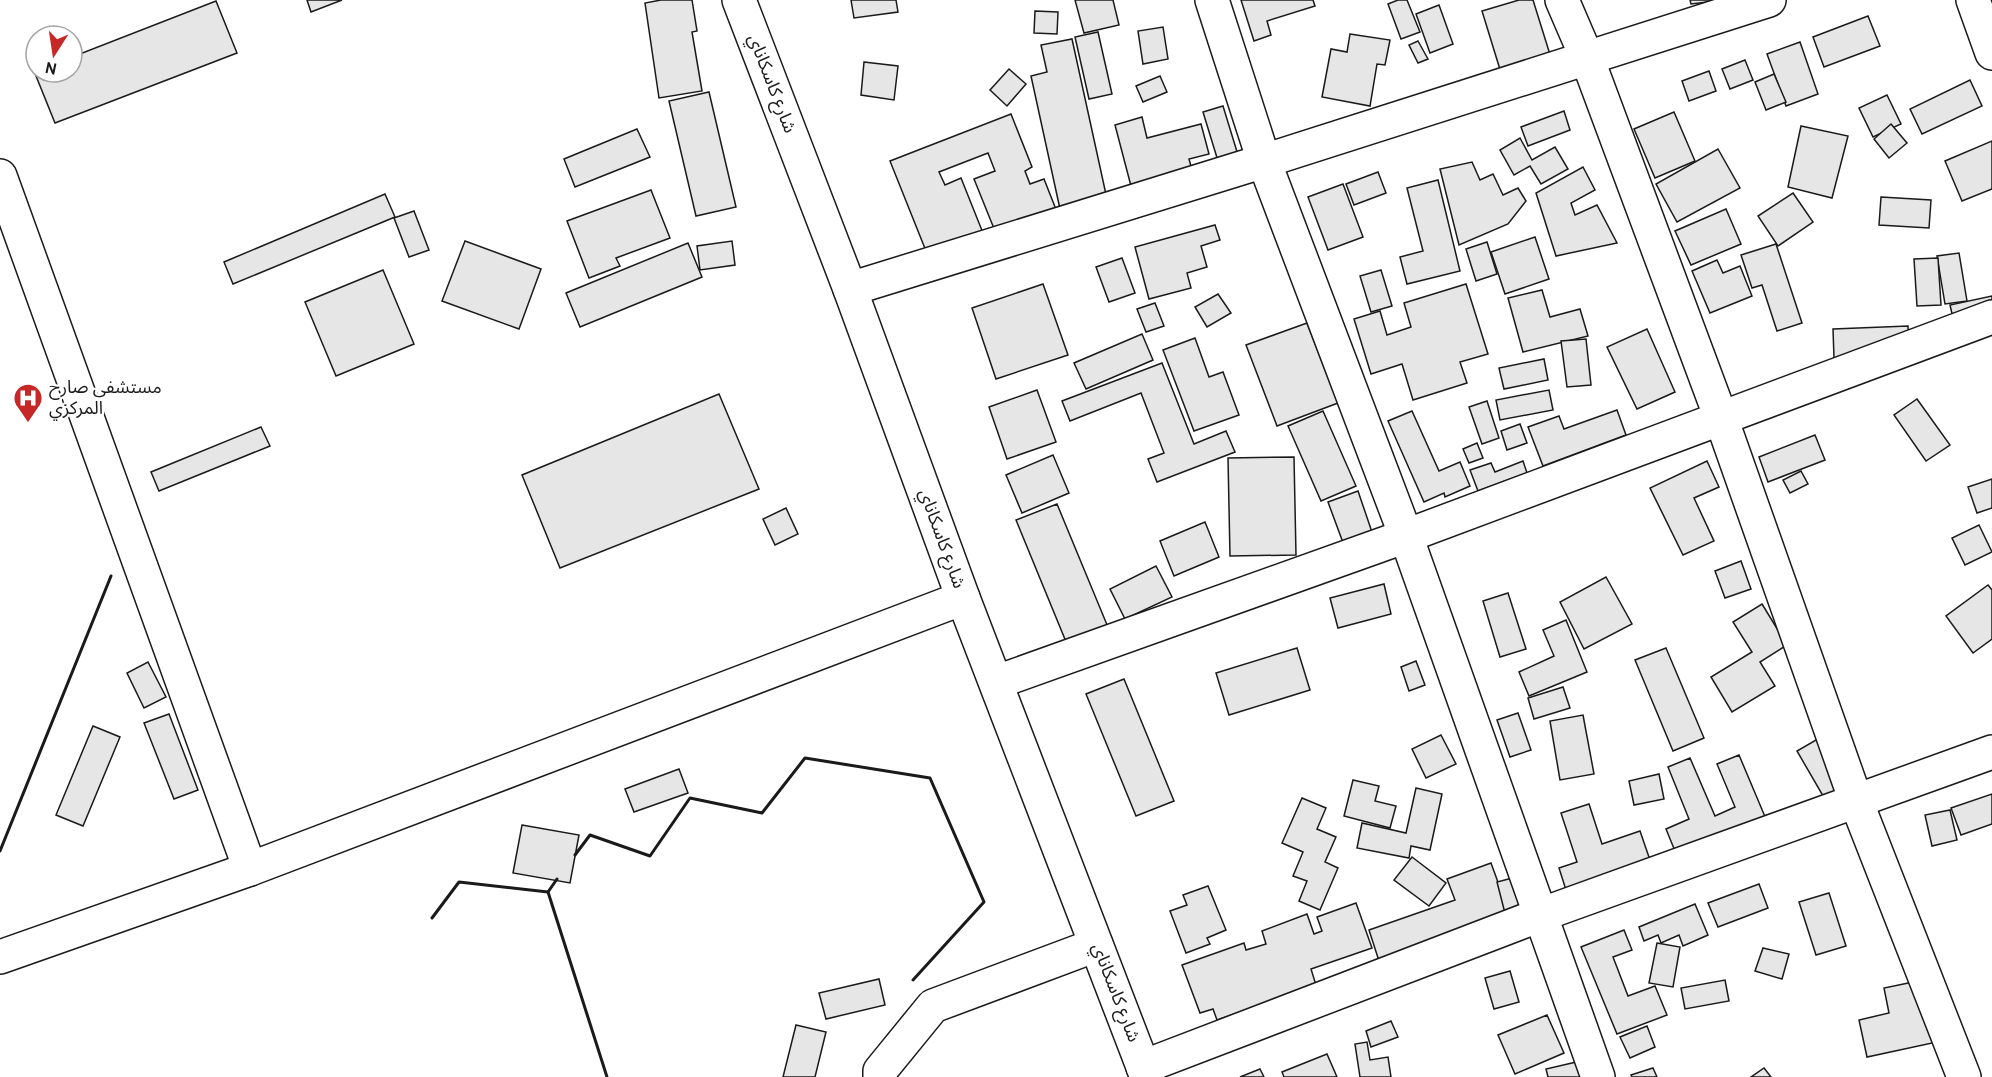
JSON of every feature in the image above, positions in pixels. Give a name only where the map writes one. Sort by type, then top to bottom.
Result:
[{"type":"street","name":"شارع كاسكاناي","points":[[739,0],[850,289],[963,598],[1145,1072]]},
{"type":"street","points":[[1212,0],[1264,161],[1406,536],[1598,1077]]},
{"type":"street","points":[[1562,0],[1587,58],[1721,418],[1857,801],[1964,1077]]},
{"type":"street","points":[[850,289],[1264,161],[1769,0]]},
{"type":"street","points":[[1972,0],[1992,53]]},
{"type":"street","points":[[0,176],[250,869]]},
{"type":"street","points":[[997,682],[1406,536],[1992,317]]},
{"type":"street","points":[[0,957],[250,869],[963,598]]},
{"type":"street","points":[[1145,1072],[1540,915],[1992,752]]},
{"type":"street","points":[[880,1077],[880,1071],[933,1006],[1096,945]]},
{"type":"building","points":[[307,0],[342,0],[311,12]]},
{"type":"building","points":[[661,0],[692,0],[697,31],[692,32],[702,91],[659,98],[645,3]]},
{"type":"building","points":[[851,0],[896,0],[898,12],[854,18]]},
{"type":"building","points":[[1075,0],[1113,0],[1119,25],[1084,33]]},
{"type":"building","points":[[1241,0],[1313,0],[1315,6],[1267,21],[1271,35],[1254,41]]},
{"type":"building","points":[[1398,0],[1407,0],[1420,32],[1401,39],[1388,4]]},
{"type":"building","points":[[1519,0],[1533,0],[1552,61],[1502,76],[1482,11]]},
{"type":"building","points":[[1690,0],[1716,0],[1716,1],[1691,4]]},
{"type":"building","points":[[216,1],[237,53],[55,123],[39,84],[84,84],[84,52]]},
{"type":"building","points":[[1439,5],[1453,44],[1430,53],[1416,14]]},
{"type":"building","points":[[1035,11],[1058,12],[1057,34],[1034,33]]},
{"type":"building","points":[[1868,16],[1880,46],[1824,67],[1813,37]]},
{"type":"building","points":[[1163,27],[1168,59],[1143,64],[1138,31]]},
{"type":"building","points":[[1098,32],[1112,94],[1089,99],[1075,37]]},
{"type":"building","points":[[1350,34],[1390,40],[1385,65],[1377,64],[1370,106],[1322,97],[1331,49],[1347,52]]},
{"type":"building","points":[[1072,39],[1107,199],[1060,209],[1031,76],[1047,72],[1041,45]]},
{"type":"building","points":[[1418,41],[1428,59],[1418,63],[1409,45]]},
{"type":"building","points":[[1800,42],[1818,94],[1786,106],[1767,54]]},
{"type":"building","points":[[1745,60],[1753,80],[1730,89],[1722,69]]},
{"type":"building","points":[[864,62],[898,66],[894,100],[861,95]]},
{"type":"building","points":[[1009,69],[1026,84],[1007,106],[990,90]]},
{"type":"building","points":[[1709,71],[1716,91],[1689,101],[1682,81]]},
{"type":"building","points":[[1774,74],[1786,102],[1766,110],[1755,82]]},
{"type":"building","points":[[1160,76],[1167,92],[1143,102],[1136,86]]},
{"type":"building","points":[[1970,80],[1982,106],[1922,134],[1910,109]]},
{"type":"building","points":[[709,92],[736,207],[696,216],[669,101]]},
{"type":"building","points":[[1887,95],[1901,124],[1873,137],[1859,108]]},
{"type":"building","points":[[1223,106],[1238,155],[1218,161],[1203,112]]},
{"type":"building","points":[[1564,111],[1570,130],[1528,146],[1521,127]]},
{"type":"building","points":[[1674,112],[1695,161],[1655,178],[1634,129]]},
{"type":"building","points":[[1011,114],[1032,167],[1025,171],[1030,184],[1044,179],[1057,212],[997,236],[974,179],[995,171],[988,153],[939,172],[945,185],[961,178],[983,233],[928,256],[890,161]]},
{"type":"building","points":[[1142,117],[1147,138],[1201,124],[1209,154],[1189,159],[1192,170],[1131,186],[1115,125]]},
{"type":"building","points":[[1891,124],[1907,143],[1889,158],[1874,139]]},
{"type":"building","points":[[1801,126],[1848,136],[1832,198],[1788,187]]},
{"type":"building","points":[[637,129],[650,157],[575,187],[564,159]]},
{"type":"building","points":[[1520,138],[1532,160],[1555,147],[1568,169],[1541,184],[1530,166],[1514,175],[1500,150]]},
{"type":"building","points":[[1992,141],[1992,189],[1962,201],[1945,161]]},
{"type":"building","points":[[1718,149],[1740,188],[1677,222],[1656,184]]},
{"type":"building","points":[[1472,162],[1480,180],[1493,174],[1503,195],[1518,188],[1526,201],[1508,224],[1459,245],[1440,169]]},
{"type":"building","points":[[1583,167],[1595,190],[1571,203],[1575,215],[1597,205],[1617,243],[1556,256],[1536,193]]},
{"type":"building","points":[[1378,172],[1386,193],[1354,205],[1346,184]]},
{"type":"building","points":[[1438,180],[1460,271],[1407,284],[1400,257],[1423,251],[1407,188]]},
{"type":"building","points":[[1343,184],[1363,237],[1328,250],[1308,197]]},
{"type":"building","points":[[651,190],[670,238],[616,258],[620,266],[589,278],[567,221]]},
{"type":"building","points":[[1793,193],[1813,222],[1778,246],[1758,216]]},
{"type":"building","points":[[385,194],[395,217],[233,284],[224,262]]},
{"type":"building","points":[[1881,197],[1931,200],[1929,228],[1879,225]]},
{"type":"building","points":[[1726,209],[1741,244],[1691,265],[1675,231]]},
{"type":"building","points":[[414,211],[429,250],[409,257],[394,218]]},
{"type":"building","points":[[1215,225],[1220,240],[1201,246],[1207,267],[1187,273],[1191,288],[1149,299],[1135,247]]},
{"type":"building","points":[[1535,237],[1549,279],[1505,294],[1491,252]]},
{"type":"building","points":[[465,241],[541,269],[519,329],[442,301]]},
{"type":"building","points":[[732,241],[735,265],[700,270],[697,246]]},
{"type":"building","points":[[1487,242],[1497,274],[1476,281],[1466,249]]},
{"type":"building","points":[[688,243],[702,277],[580,327],[566,293]]},
{"type":"building","points":[[1776,244],[1802,323],[1777,331],[1762,285],[1752,288],[1741,255]]},
{"type":"building","points":[[1959,253],[1967,301],[1945,304],[1937,256]]},
{"type":"building","points":[[1122,258],[1135,293],[1109,302],[1096,267]]},
{"type":"building","points":[[1938,258],[1941,305],[1917,306],[1914,259]]},
{"type":"building","points":[[1717,260],[1723,273],[1740,266],[1752,296],[1710,313],[1692,271]]},
{"type":"building","points":[[383,270],[414,344],[336,376],[305,302]]},
{"type":"building","points":[[1381,270],[1392,306],[1371,312],[1360,276]]},
{"type":"building","points":[[1043,284],[1068,355],[996,379],[972,308]]},
{"type":"building","points":[[1466,284],[1488,354],[1460,362],[1467,383],[1413,400],[1402,364],[1371,374],[1354,319],[1380,311],[1387,335],[1411,327],[1404,303]]},
{"type":"building","points":[[1542,290],[1550,317],[1580,309],[1588,336],[1523,352],[1508,298]]},
{"type":"building","points":[[1218,294],[1231,313],[1207,327],[1195,307]]},
{"type":"building","points":[[1992,296],[1992,323],[1956,331],[1950,305]]},
{"type":"building","points":[[1155,303],[1164,326],[1146,332],[1137,309]]},
{"type":"building","points":[[1307,323],[1338,403],[1277,426],[1246,345]]},
{"type":"building","points":[[1908,326],[1909,355],[1834,358],[1833,329]]},
{"type":"building","points":[[1647,329],[1675,392],[1637,409],[1607,347]]},
{"type":"building","points":[[1142,334],[1153,360],[1086,389],[1074,363]]},
{"type":"building","points":[[1195,338],[1209,377],[1223,372],[1239,415],[1194,431],[1163,350]]},
{"type":"building","points":[[1586,339],[1591,385],[1567,387],[1561,341]]},
{"type":"building","points":[[1544,359],[1548,380],[1504,389],[1499,368]]},
{"type":"building","points":[[1162,363],[1194,444],[1226,431],[1235,452],[1157,482],[1148,459],[1164,453],[1141,393],[1070,421],[1062,401]]},
{"type":"building","points":[[1037,390],[1056,442],[1007,459],[989,407]]},
{"type":"building","points":[[1549,390],[1553,410],[1500,420],[1496,400]]},
{"type":"building","points":[[719,394],[759,489],[560,568],[522,475]]},
{"type":"building","points":[[1917,399],[1950,445],[1926,461],[1894,415]]},
{"type":"building","points":[[1487,401],[1499,438],[1482,444],[1469,407]]},
{"type":"building","points":[[1617,410],[1626,435],[1543,466],[1528,427],[1559,416],[1564,429]]},
{"type":"building","points":[[1323,411],[1356,486],[1321,501],[1288,426]]},
{"type":"building","points":[[1412,411],[1439,471],[1460,462],[1470,486],[1445,497],[1444,493],[1424,502],[1388,421]]},
{"type":"building","points":[[1520,424],[1527,443],[1507,450],[1501,431]]},
{"type":"building","points":[[261,427],[270,446],[159,491],[151,472]]},
{"type":"building","points":[[1815,435],[1825,460],[1768,482],[1759,457]]},
{"type":"building","points":[[1477,443],[1483,458],[1469,463],[1463,449]]},
{"type":"building","points":[[1053,455],[1069,493],[1022,513],[1006,475]]},
{"type":"building","points":[[1294,457],[1296,555],[1230,556],[1228,458]]},
{"type":"building","points":[[1523,461],[1527,473],[1478,491],[1470,470],[1491,463],[1495,472]]},
{"type":"building","points":[[1707,461],[1719,487],[1694,498],[1714,541],[1683,555],[1650,488]]},
{"type":"building","points":[[1801,471],[1808,484],[1790,493],[1783,480]]},
{"type":"building","points":[[1992,479],[1992,508],[1977,513],[1968,487]]},
{"type":"building","points":[[1358,491],[1374,538],[1345,548],[1328,502]]},
{"type":"building","points":[[1057,504],[1110,632],[1069,649],[1016,520]]},
{"type":"building","points":[[786,508],[798,534],[775,545],[763,519]]},
{"type":"building","points":[[1205,522],[1219,557],[1174,576],[1160,541]]},
{"type":"building","points":[[1979,525],[1992,552],[1965,565],[1952,538]]},
{"type":"building","points":[[1741,561],[1751,589],[1725,598],[1715,571]]},
{"type":"building","points":[[1156,566],[1172,597],[1125,619],[1110,589]]},
{"type":"building","points":[[1606,577],[1632,624],[1584,649],[1560,602]]},
{"type":"building","points":[[1384,584],[1391,614],[1338,628],[1330,598]]},
{"type":"building","points":[[1988,585],[1992,590],[1992,639],[1973,653],[1946,616]]},
{"type":"building","points":[[1508,593],[1526,649],[1500,657],[1483,601]]},
{"type":"building","points":[[1762,604],[1787,645],[1760,662],[1775,686],[1732,712],[1711,677],[1752,652],[1733,622]]},
{"type":"building","points":[[1566,620],[1587,672],[1529,696],[1519,672],[1554,656],[1543,630]]},
{"type":"building","points":[[1297,648],[1310,690],[1229,715],[1216,673]]},
{"type":"building","points":[[1666,648],[1704,738],[1673,751],[1635,660]]},
{"type":"building","points":[[1416,661],[1425,685],[1409,691],[1401,667]]},
{"type":"building","points":[[148,662],[166,697],[144,708],[127,673]]},
{"type":"building","points":[[1124,679],[1174,801],[1136,816],[1086,694]]},
{"type":"building","points":[[1563,687],[1570,708],[1534,719],[1528,698]]},
{"type":"building","points":[[1518,713],[1531,750],[1510,757],[1497,720]]},
{"type":"building","points":[[169,714],[198,790],[174,799],[144,723]]},
{"type":"building","points":[[1583,715],[1594,774],[1560,780],[1550,721]]},
{"type":"building","points":[[93,726],[120,737],[83,826],[56,815]]},
{"type":"building","points":[[1828,733],[1857,783],[1826,801],[1797,751]]},
{"type":"building","points":[[1441,735],[1456,764],[1426,778],[1412,749]]},
{"type":"building","points":[[1739,755],[1766,819],[1677,856],[1666,829],[1689,819],[1668,767],[1690,758],[1715,816],[1735,807],[1717,764]]},
{"type":"building","points":[[679,769],[688,793],[634,812],[625,789]]},
{"type":"building","points":[[1659,774],[1664,799],[1634,805],[1629,781]]},
{"type":"building","points":[[1353,780],[1379,786],[1375,801],[1396,806],[1390,828],[1344,816]]},
{"type":"building","points":[[1416,788],[1442,794],[1430,850],[1411,846],[1409,858],[1357,848],[1362,823],[1406,833]]},
{"type":"building","points":[[1992,794],[1992,824],[1961,835],[1951,808]]},
{"type":"building","points":[[1302,798],[1326,808],[1317,829],[1336,837],[1325,862],[1338,868],[1320,910],[1299,901],[1307,881],[1293,876],[1303,852],[1282,843]]},
{"type":"building","points":[[1589,804],[1602,844],[1640,831],[1651,863],[1566,890],[1559,868],[1577,862],[1561,813]]},
{"type":"building","points":[[1950,810],[1957,840],[1932,846],[1925,815]]},
{"type":"building","points":[[522,825],[579,835],[570,883],[513,873]]},
{"type":"building","points":[[1412,857],[1446,883],[1429,906],[1394,880]]},
{"type":"building","points":[[1491,863],[1511,918],[1380,964],[1369,930],[1455,900],[1447,879]]},
{"type":"building","points":[[1524,875],[1535,914],[1507,921],[1497,882]]},
{"type":"building","points":[[1759,884],[1768,908],[1718,927],[1708,903]]},
{"type":"building","points":[[1208,886],[1226,930],[1207,938],[1210,944],[1186,953],[1170,911],[1187,905],[1183,895]]},
{"type":"building","points":[[1829,893],[1846,946],[1816,955],[1799,902]]},
{"type":"building","points":[[1356,903],[1372,948],[1311,969],[1316,985],[1217,1020],[1213,1009],[1200,1013],[1182,965],[1244,943],[1246,950],[1266,944],[1262,931],[1307,914],[1314,934],[1322,931],[1317,917]]},
{"type":"building","points":[[1695,904],[1708,935],[1683,946],[1679,935],[1661,943],[1658,935],[1644,941],[1639,927]]},
{"type":"building","points":[[1624,930],[1632,950],[1613,957],[1628,996],[1655,986],[1667,1015],[1617,1034],[1581,947]]},
{"type":"building","points":[[1657,943],[1680,947],[1673,987],[1649,983]]},
{"type":"building","points":[[1763,948],[1789,954],[1782,979],[1755,971]]},
{"type":"building","points":[[1510,971],[1519,1002],[1494,1009],[1485,978]]},
{"type":"building","points":[[879,979],[885,1005],[826,1019],[819,993]]},
{"type":"building","points":[[1725,980],[1729,1001],[1685,1009],[1681,988]]},
{"type":"building","points":[[1923,980],[1937,1042],[1867,1057],[1859,1020],[1889,1013],[1884,988]]},
{"type":"building","points":[[1547,1015],[1564,1053],[1515,1074],[1498,1035]]},
{"type":"building","points":[[1391,1021],[1398,1037],[1371,1047],[1366,1031]]},
{"type":"building","points":[[796,1025],[826,1032],[815,1077],[783,1077]]},
{"type":"building","points":[[1647,1026],[1655,1047],[1630,1058],[1620,1037]]},
{"type":"building","points":[[1367,1042],[1370,1060],[1388,1057],[1391,1077],[1360,1077],[1355,1044]]},
{"type":"building","points":[[1327,1054],[1337,1077],[1284,1077],[1282,1072]]},
{"type":"building","points":[[1585,1060],[1589,1077],[1548,1077],[1546,1069]]},
{"type":"building","points":[[1653,1068],[1657,1077],[1632,1077],[1631,1075]]},
{"type":"building","points":[[1764,1068],[1771,1077],[1751,1077]]},
{"type":"building","points":[[1260,1069],[1264,1077],[1240,1077]]},
{"type":"wall","points":[[0,851],[111,576]]},
{"type":"wall","points":[[575,855],[590,835],[650,856],[690,798],[762,813],[805,758],[930,778],[984,902],[913,980]]},
{"type":"wall","points":[[432,918],[459,882],[548,892],[557,879]]},
{"type":"wall","points":[[548,892],[607,1077]]},
{"type":"place","name":"مستشفى صارح المركزي","points":[[28,424]]}]
